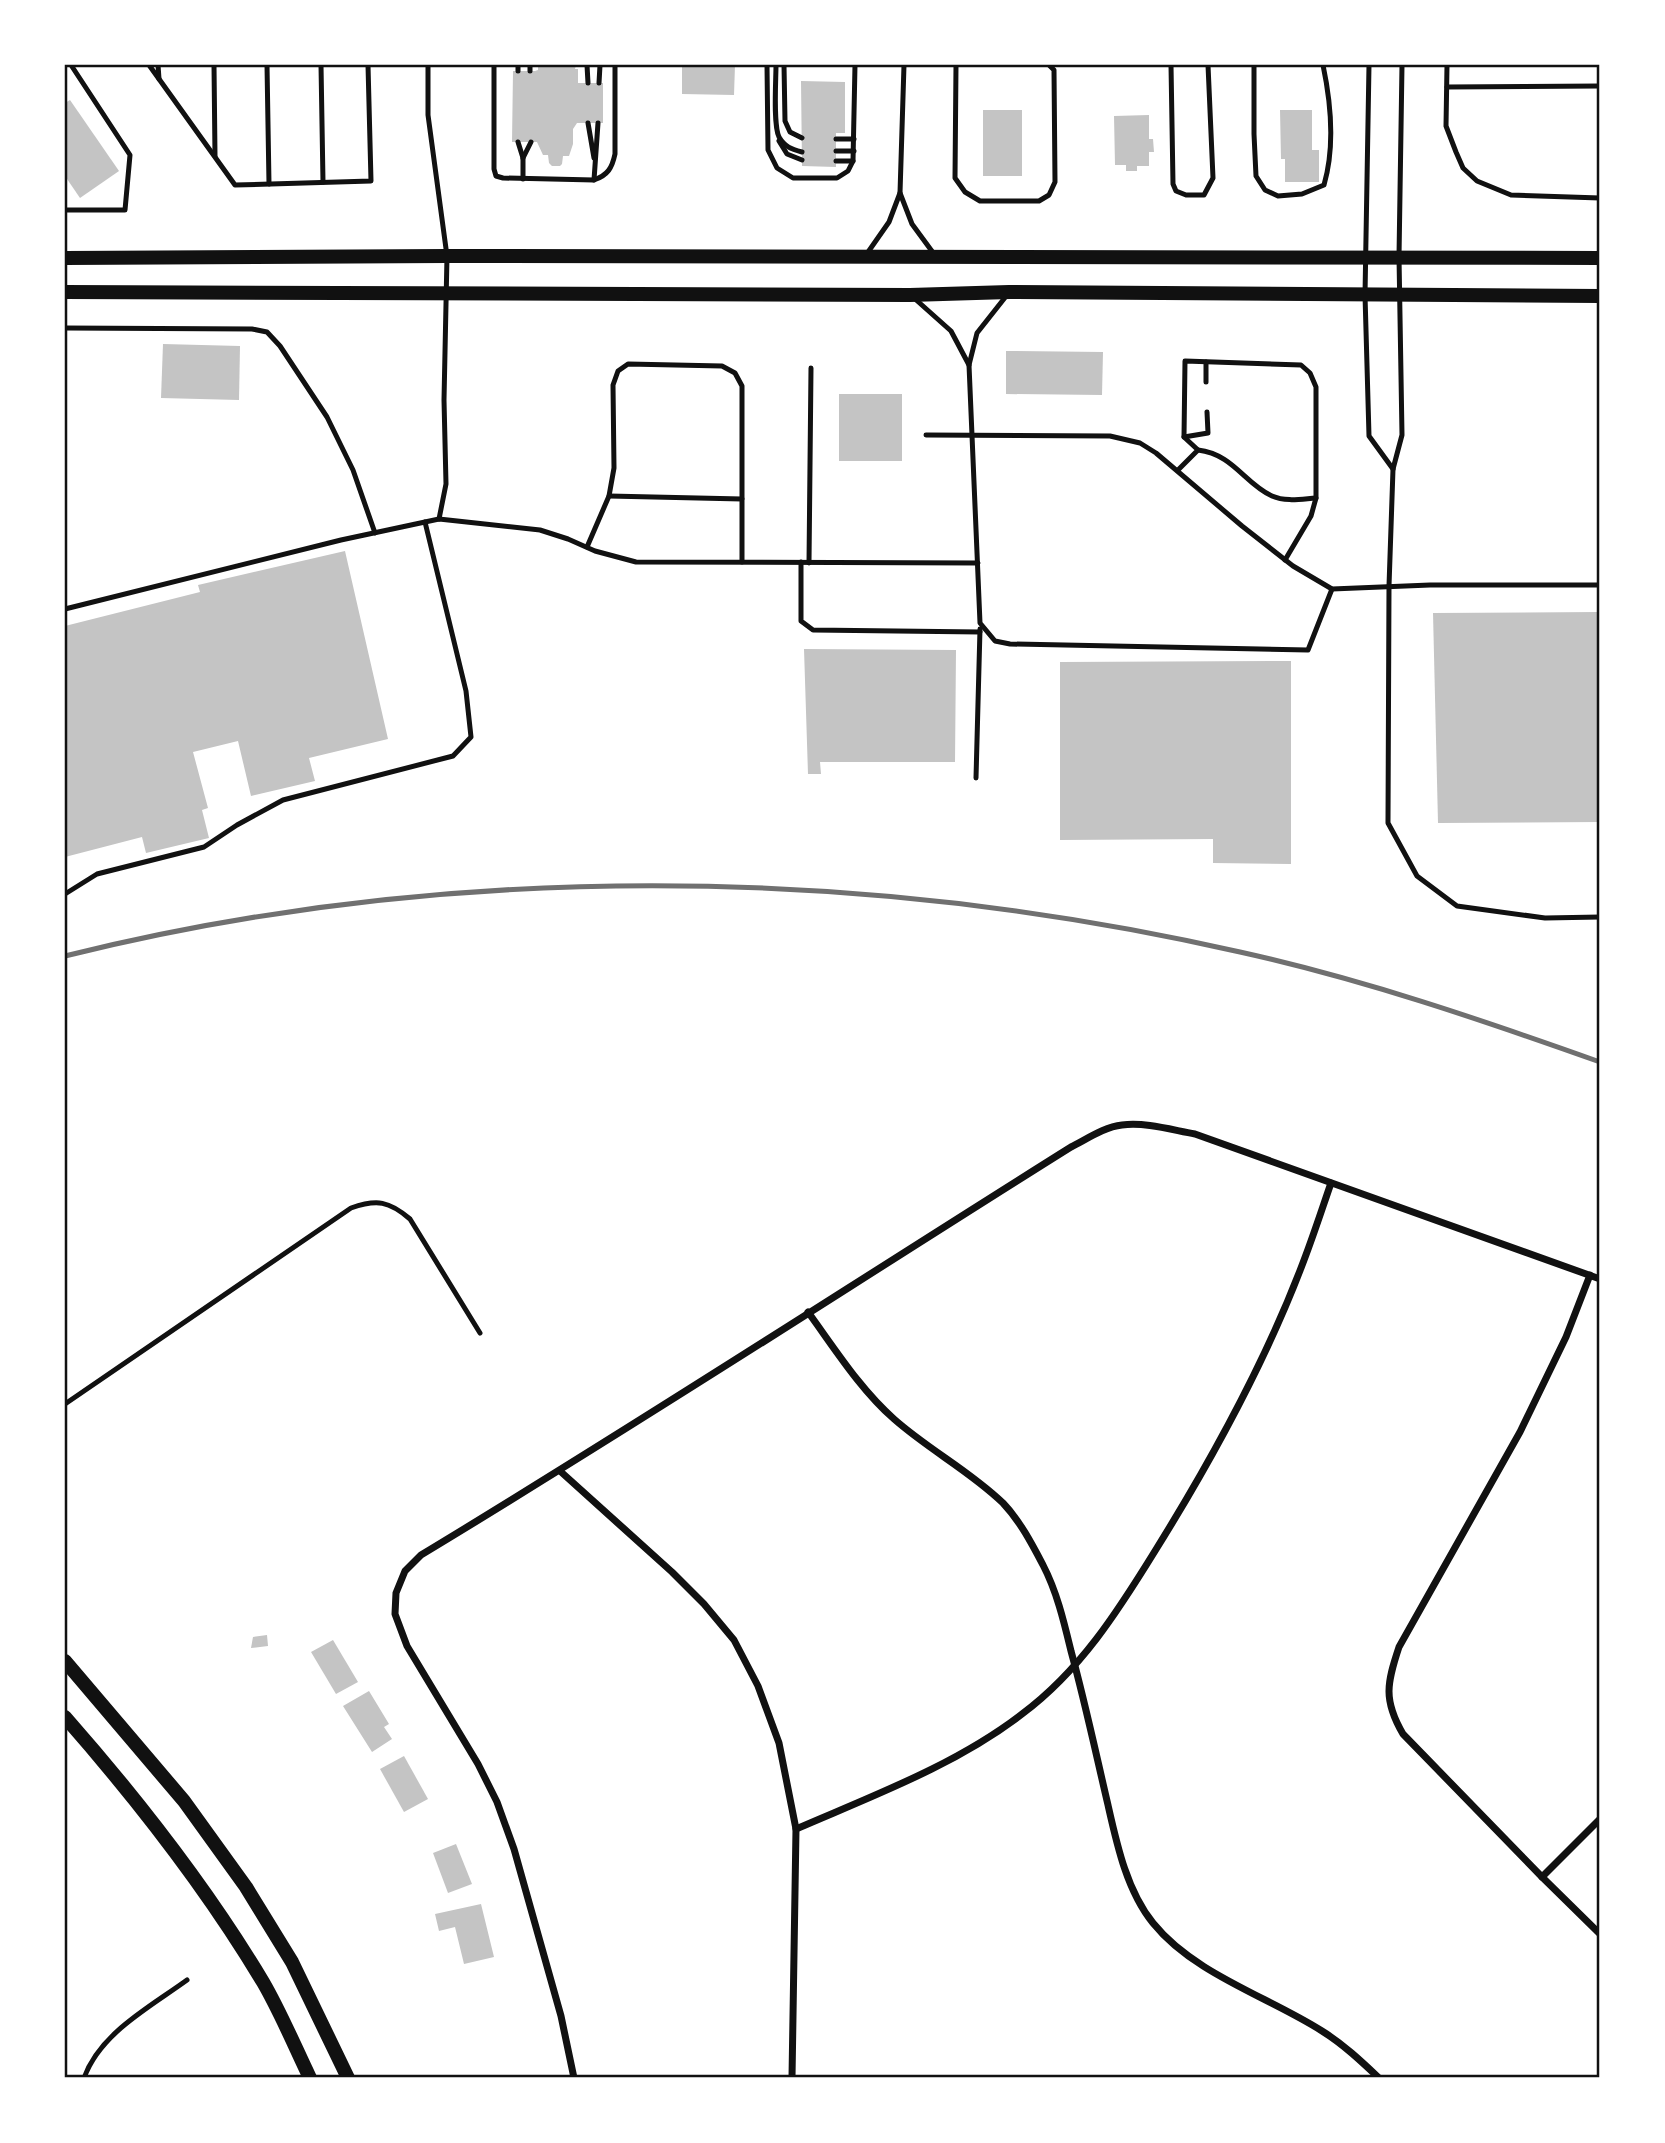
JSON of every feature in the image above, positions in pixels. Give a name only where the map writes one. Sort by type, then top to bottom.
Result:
[{"type":"main road","points":[[65,258],[1600,258]]},
{"type":"main road","points":[[65,292],[910,295],[1009,292],[1600,296]]},
{"type":"main road","points":[[65,1661],[184,1801],[246,1887],[292,1962],[348,2078]]},
{"type":"main road","points":[[65,1717],[158,1828],[217,1908],[265,1985],[310,2078]]},
{"type":"street","points":[[573,2078],[557,2003],[514,1849],[497,1802],[478,1764],[407,1646],[396,1614],[396,1593],[405,1571],[421,1555],[560,1471],[1071,1147],[1100,1132],[1122,1125],[1195,1134],[1600,1279]]},
{"type":"street","points":[[796,1829],[922,1774],[975,1744],[1023,1714],[1075,1666],[1120,1608],[1178,1515],[1226,1429],[1266,1349],[1301,1269],[1331,1183]]},
{"type":"street","points":[[1590,1275],[1566,1338],[1520,1432],[1399,1647],[1389,1676],[1389,1699],[1394,1718],[1403,1734],[1600,1934]]},
{"type":"street","points":[[808,1312],[865,1389],[892,1418],[974,1478],[1004,1504],[1026,1532],[1045,1569],[1060,1609],[1118,1849],[1135,1894],[1153,1923],[1183,1952],[1219,1975],[1322,2031],[1379,2078]]},
{"type":"street","points":[[560,1471],[704,1604],[734,1640],[758,1686],[779,1743],[796,1829],[792,2078]]},
{"type":"street","points":[[1542,1877],[1600,1819]]},
{"type":"lane","points":[[65,70],[71,65],[130,155],[125,210],[65,210]]},
{"type":"lane","points":[[149,65],[235,185],[371,181],[368,65]]},
{"type":"lane","points":[[158,65],[159,79]]},
{"type":"lane","points":[[214,65],[215,157]]},
{"type":"lane","points":[[267,65],[269,184]]},
{"type":"lane","points":[[321,65],[323,182]]},
{"type":"lane","points":[[428,65],[428,115],[447,256],[444,400],[446,484],[439,519]]},
{"type":"lane","points":[[494,65],[496,176],[594,180],[605,176],[612,167],[615,154],[614,65]]},
{"type":"lane","points":[[587,65],[588,83]]},
{"type":"lane","points":[[599,83],[600,65]]},
{"type":"lane","points":[[767,65],[768,150],[777,168],[793,178],[836,178],[848,171],[854,151],[855,65]]},
{"type":"lane","points":[[776,65],[777,131],[782,148],[793,158],[802,160]]},
{"type":"lane","points":[[784,65],[785,121],[790,132],[802,138]]},
{"type":"lane","points":[[865,258],[890,222],[900,192],[904,65]]},
{"type":"lane","points":[[956,65],[955,178],[965,192],[980,201],[1039,201],[1049,195],[1055,182],[1054,70],[1049,65]]},
{"type":"lane","points":[[1171,65],[1172,184],[1176,191],[1186,195],[1204,195],[1213,178],[1208,65]]},
{"type":"lane","points":[[1254,65],[1256,176],[1265,190],[1278,196],[1302,194],[1324,185],[1330,165],[1329,96],[1323,65]]},
{"type":"lane","points":[[1369,65],[1365,295],[1370,436],[1393,469]]},
{"type":"lane","points":[[1402,65],[1399,257],[1402,435],[1393,469],[1388,586],[1388,823],[1417,876],[1457,906],[1545,918],[1600,916]]},
{"type":"lane","points":[[1447,65],[1446,126],[1464,168],[1478,181],[1511,195],[1600,198]]},
{"type":"lane","points":[[1447,87],[1600,86]]},
{"type":"lane","points":[[588,123],[594,161]]},
{"type":"lane","points":[[594,180],[598,123]]},
{"type":"lane","points":[[777,131],[785,145],[802,152]]},
{"type":"lane","points":[[836,139],[854,139]]},
{"type":"lane","points":[[518,142],[523,158],[523,179]]},
{"type":"lane","points":[[523,158],[531,142]]},
{"type":"lane","points":[[836,151],[854,151]]},
{"type":"lane","points":[[836,161],[853,161]]},
{"type":"lane","points":[[900,192],[912,224],[936,257]]},
{"type":"lane","points":[[976,778],[980,623],[969,365],[978,333],[1009,292]]},
{"type":"lane","points":[[910,295],[951,331],[969,365]]},
{"type":"lane","points":[[65,328],[252,329],[267,332],[281,346],[327,417],[354,470],[375,533]]},
{"type":"lane","points":[[1285,559],[1311,516],[1316,498],[1316,387],[1310,373],[1301,365],[1185,361],[1184,437],[1198,450],[1208,451],[1222,458],[1271,495],[1286,500],[1316,498]]},
{"type":"lane","points":[[1206,362],[1206,382]]},
{"type":"lane","points":[[587,547],[609,496],[614,468],[612,385],[618,371],[628,364],[722,366],[735,373],[741,386],[743,562]]},
{"type":"lane","points":[[809,562],[811,368]]},
{"type":"lane","points":[[1184,437],[1208,433],[1207,412]]},
{"type":"lane","points":[[926,435],[1123,438],[1140,443],[1178,470],[1242,526],[1285,559],[1332,589],[1539,583],[1600,585]]},
{"type":"lane","points":[[1178,470],[1198,450]]},
{"type":"lane","points":[[609,496],[742,499]]},
{"type":"lane","points":[[65,609],[319,545],[439,519],[540,530],[636,562],[978,563]]},
{"type":"lane","points":[[65,894],[97,874],[204,848],[237,825],[283,800],[453,756],[471,737],[466,691],[425,522]]},
{"type":"lane","points":[[800,562],[801,621],[813,630],[980,632]]},
{"type":"lane","points":[[980,623],[995,641],[1010,644],[1308,650],[1332,589]]},
{"type":"lane","points":[[65,1404],[351,1208],[369,1202],[387,1203],[410,1219],[480,1333]]},
{"type":"lane","points":[[84,2078],[89,2064],[100,2048],[124,2026],[187,1980]]},
{"type":"building","points":[[538,65],[576,65],[578,83],[603,83],[603,123],[577,123],[573,129],[573,144],[569,156],[563,156],[560,166],[552,166],[549,163],[548,155],[543,155],[537,142],[512,142],[513,71],[535,71],[538,70]]},
{"type":"building","points":[[682,65],[735,65],[734,95],[682,94]]},
{"type":"building","points":[[801,81],[845,82],[845,133],[836,133],[836,167],[802,166]]},
{"type":"building","points":[[70,100],[119,171],[80,198],[65,176],[65,103]]},
{"type":"building","points":[[983,110],[1022,110],[1022,176],[983,176]]},
{"type":"building","points":[[1280,110],[1312,110],[1312,150],[1319,150],[1319,182],[1285,182],[1285,159],[1281,159]]},
{"type":"building","points":[[1149,115],[1149,139],[1153,139],[1154,152],[1149,152],[1149,166],[1137,166],[1137,171],[1126,171],[1126,165],[1115,165],[1114,116]]},
{"type":"building","points":[[163,344],[240,346],[239,400],[161,398]]},
{"type":"building","points":[[1006,351],[1103,352],[1102,395],[1006,394]]},
{"type":"building","points":[[839,394],[902,394],[902,461],[839,461]]},
{"type":"building","points":[[345,551],[388,739],[309,758],[315,781],[251,796],[238,741],[193,752],[208,808],[202,810],[209,838],[146,853],[142,837],[65,857],[65,626],[200,592],[198,585]]},
{"type":"building","points":[[1600,612],[1600,822],[1438,823],[1433,613]]},
{"type":"building","points":[[804,649],[956,650],[955,762],[820,762],[821,774],[808,774]]},
{"type":"building","points":[[1291,661],[1291,864],[1213,863],[1213,839],[1060,840],[1060,662]]},
{"type":"building","points":[[267,1635],[268,1646],[251,1648],[253,1637]]},
{"type":"building","points":[[333,1640],[358,1682],[336,1694],[311,1652]]},
{"type":"building","points":[[369,1691],[389,1724],[384,1727],[392,1739],[372,1752],[343,1706]]},
{"type":"building","points":[[404,1756],[428,1799],[404,1812],[380,1769]]},
{"type":"building","points":[[456,1844],[472,1884],[448,1893],[433,1853]]},
{"type":"building","points":[[481,1904],[494,1957],[464,1964],[455,1927],[439,1931],[435,1914]]},
{"type":"railway","points":[[65,956],[209,925],[356,903],[503,890],[652,886],[801,890],[949,903],[1095,923],[1240,952],[1376,988],[1600,1062]]}]
